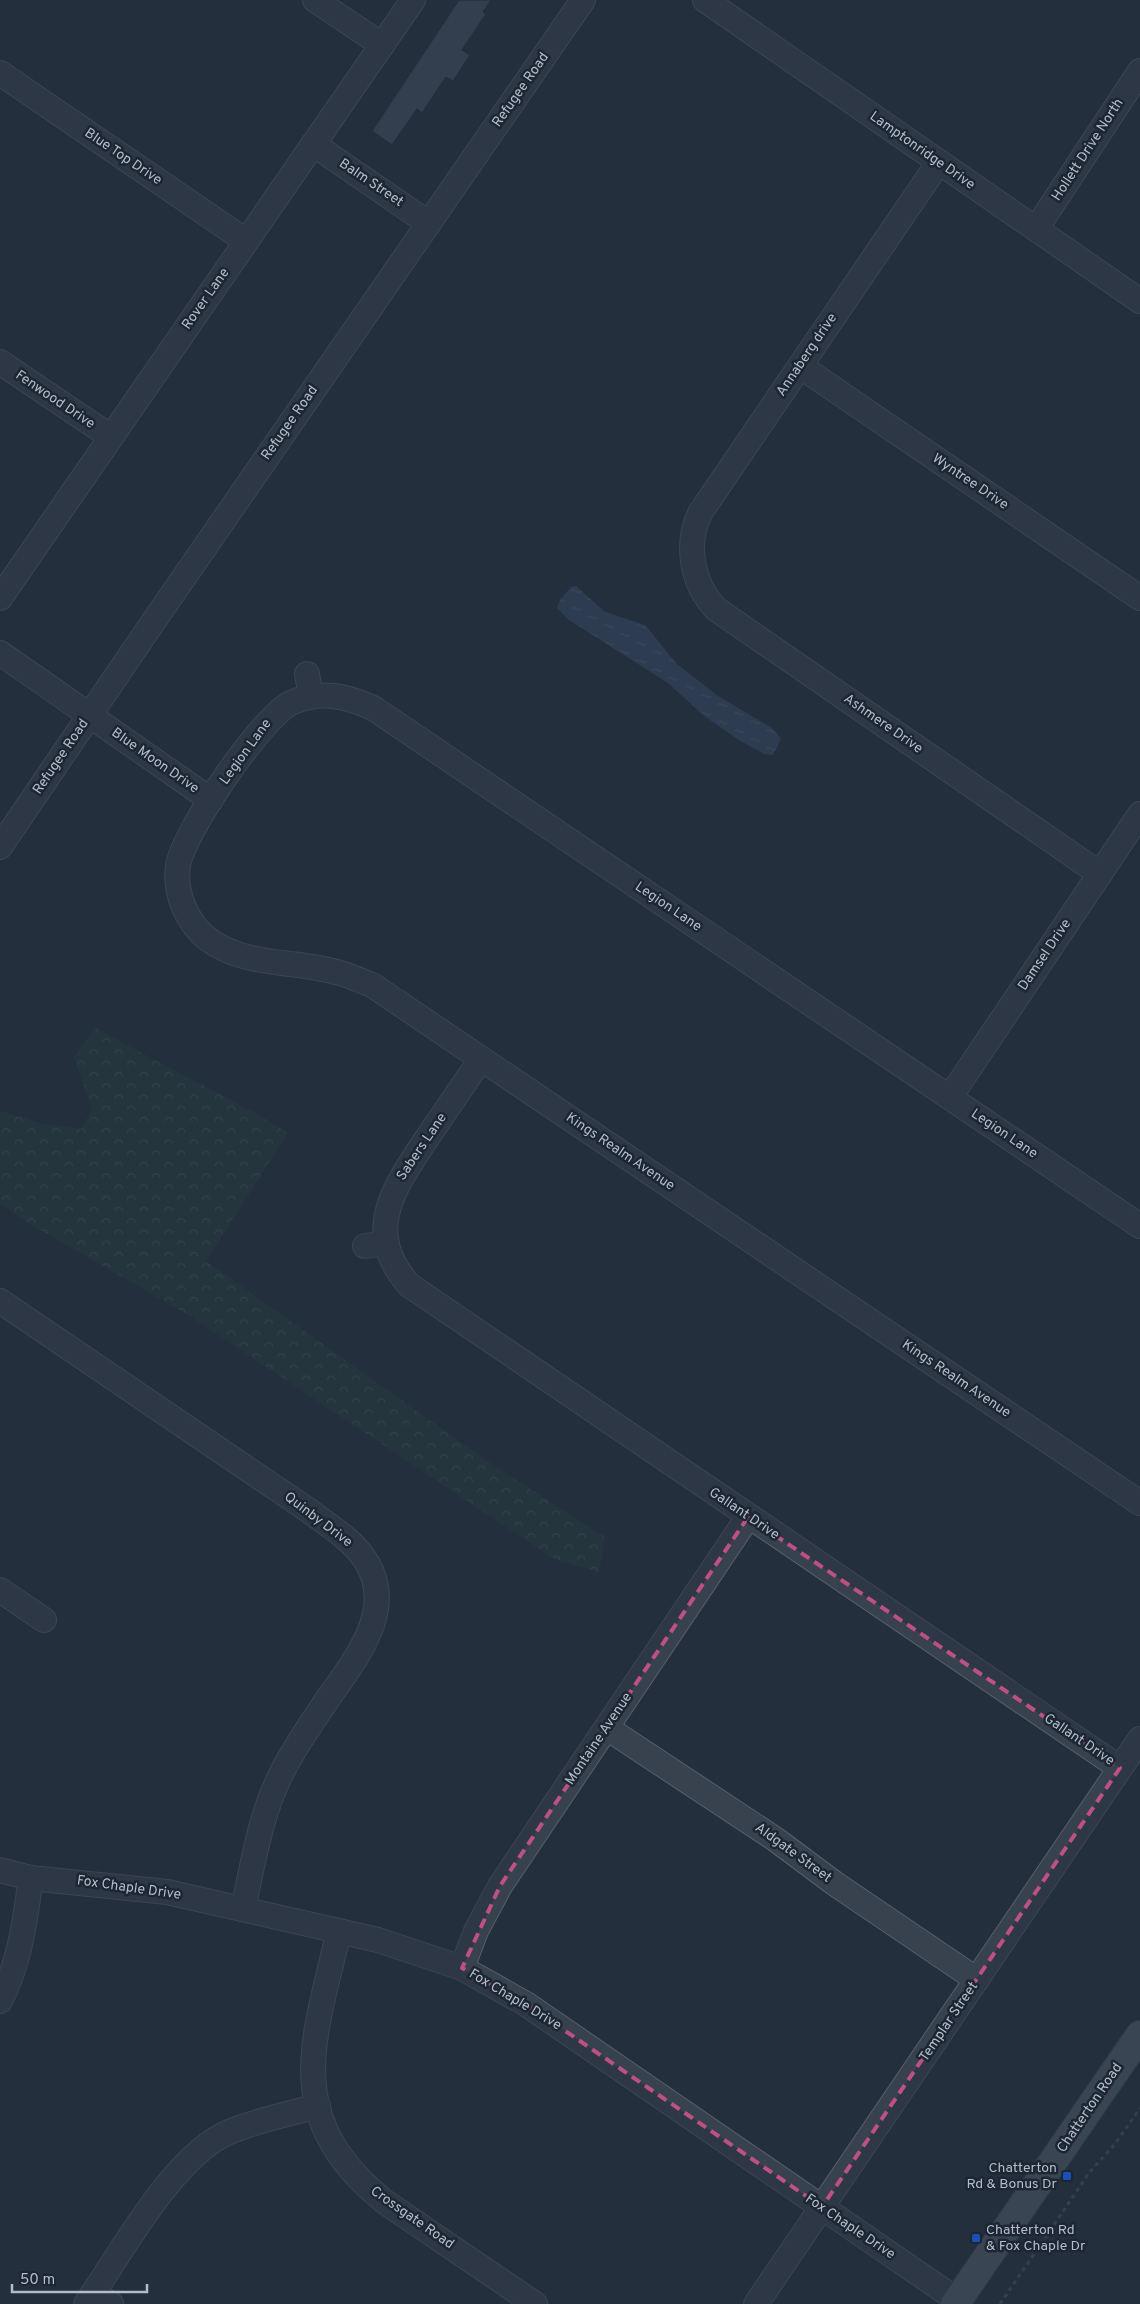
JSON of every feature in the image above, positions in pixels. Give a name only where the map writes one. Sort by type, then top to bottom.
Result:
[{"type":"main road","name":"Chatterton Road","points":[[956,2302],[1140,2035]]},
{"type":"street","points":[[315,0],[382,45]]},
{"type":"street","name":"Rover Lane","points":[[0,598],[413,0]]},
{"type":"street","name":"Refugee Road","points":[[0,848],[88,716],[583,0]]},
{"type":"street","name":"Lamptonridge Drive","points":[[705,0],[1140,301]]},
{"type":"street","name":"Hollett Drive North","points":[[1036,229],[1140,71]]},
{"type":"street","name":"Blue Top Drive","points":[[0,73],[246,241]]},
{"type":"street","name":"Balm Street","points":[[313,144],[428,223]]},
{"type":"street","name":"Annaberg drive","points":[[693,554],[694,531],[700,513],[938,162]]},
{"type":"street","name":"Fenwood Drive","points":[[0,362],[111,437]]},
{"type":"street","name":"Wyntree Drive","points":[[800,366],[1140,598]]},
{"type":"street","name":"Ashmere Drive","points":[[693,554],[694,568],[701,588],[716,609],[1100,874]]},
{"type":"street","name":"Blue Moon Drive","points":[[0,653],[211,800]]},
{"type":"street","name":"Legion Lane","points":[[211,800],[259,730],[309,685],[373,708],[1140,1226]]},
{"type":"street","name":"Kings Realm Avenue","points":[[211,800],[192,828],[183,847],[178,867],[178,888],[184,907],[194,925],[208,940],[227,950],[245,956],[340,973],[372,985],[1140,1503]]},
{"type":"street","name":"Damsel Drive","points":[[950,1097],[1140,814]]},
{"type":"street","name":"Sabers Lane","points":[[376,1244],[398,1181],[481,1059]]},
{"type":"street","name":"Gallant Drive","points":[[376,1244],[398,1273],[421,1295],[1120,1768]]},
{"type":"street","name":"Quinby Drive","points":[[0,1301],[308,1510],[351,1544],[368,1566],[376,1592],[376,1608],[371,1629],[363,1648],[305,1733],[280,1776],[272,1795],[259,1840],[243,1909]]},
{"type":"street","name":"Montaine Avenue","points":[[462,1968],[476,1931],[500,1886],[748,1517]]},
{"type":"street","points":[[0,1590],[44,1620]]},
{"type":"street","name":"Aldgate Street","points":[[607,1728],[775,1839],[834,1883],[977,1980]]},
{"type":"street","name":"Templar Street","points":[[756,2304],[1140,1738]]},
{"type":"street","name":"Fox Chaple Drive","points":[[0,1870],[31,1878],[167,1892],[378,1940],[462,1968],[526,2004],[822,2207],[956,2302]]},
{"type":"street","points":[[0,2001],[16,1960],[24,1932],[31,1878]]},
{"type":"street","name":"Crossgate Road","points":[[339,1931],[311,2068],[323,2127],[333,2147],[362,2183],[385,2202],[534,2304]]},
{"type":"street","points":[[97,2300],[172,2178],[207,2145],[228,2132],[318,2106]]},
{"type":"path","points":[[1000,2304],[1089,2173],[1116,2144],[1140,2108]]},
{"type":"highlighted area","points":[[748,1517],[1120,1768],[822,2207],[526,2004],[462,1968],[500,1886]]},
{"type":"green space","points":[[95,1028],[253,1112],[288,1133],[206,1261],[487,1461],[605,1537],[599,1572],[556,1560],[190,1316],[30,1224],[0,1204],[0,1111],[44,1124],[81,1129],[92,1110],[74,1057]]},
{"type":"water","points":[[576,586],[605,612],[645,625],[677,664],[718,696],[772,728],[781,739],[773,755],[764,754],[739,740],[704,716],[668,683],[569,620],[557,608],[560,600],[571,587]]},
{"type":"building","points":[[459,0],[491,0],[483,12],[486,14],[462,50],[470,55],[453,81],[446,77],[422,113],[417,109],[392,145],[372,131]]},
{"type":"place","name":"Chatterton Rd & Bonus Dr","points":[[1067,2176]]},
{"type":"place","name":"Chatterton Rd & Fox Chaple Dr","points":[[976,2238]]}]
